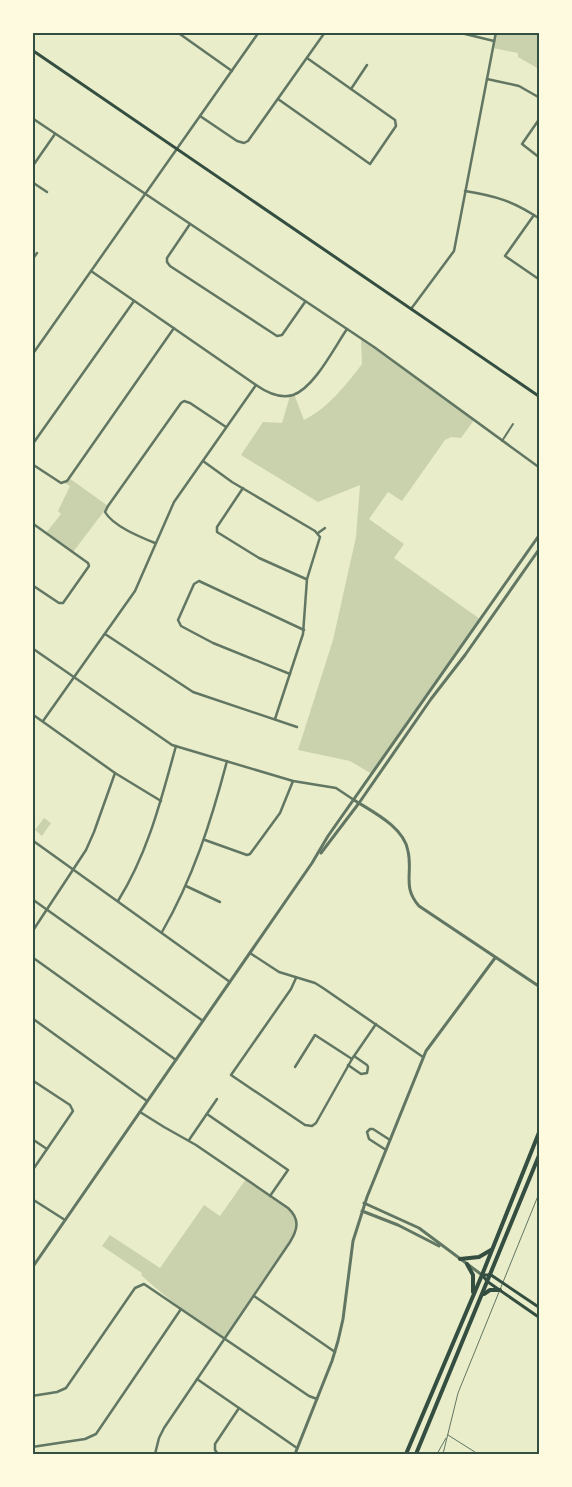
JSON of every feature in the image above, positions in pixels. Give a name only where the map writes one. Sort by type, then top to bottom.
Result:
[{"type":"main road","points":[[32,50],[540,398]]},
{"type":"main road","points":[[406,1454],[482,1275],[540,1130]]},
{"type":"main road","points":[[416,1454],[539,1154],[530,1152]]},
{"type":"main road","points":[[460,1259],[479,1257],[492,1248]]},
{"type":"main road","points":[[466,1264],[471,1270],[474,1279],[472,1298]]},
{"type":"main road","points":[[482,1275],[490,1275],[540,1308]]},
{"type":"main road","points":[[482,1275],[488,1282],[540,1318]]},
{"type":"main road","points":[[482,1296],[488,1291],[500,1290]]},
{"type":"street","points":[[177,32],[232,71]]},
{"type":"street","points":[[32,355],[259,32]]},
{"type":"street","points":[[457,32],[494,41]]},
{"type":"street","points":[[411,309],[454,251],[496,32]]},
{"type":"street","points":[[200,116],[237,141],[244,143],[251,138],[323,35]]},
{"type":"street","points":[[278,99],[370,164],[397,124],[395,120],[307,58]]},
{"type":"street","points":[[351,88],[367,65]]},
{"type":"street","points":[[487,79],[519,86],[540,98]]},
{"type":"street","points":[[32,118],[347,329],[540,468]]},
{"type":"street","points":[[540,118],[522,142],[525,148],[540,158]]},
{"type":"street","points":[[32,167],[55,134]]},
{"type":"street","points":[[32,182],[47,192]]},
{"type":"street","points":[[465,191],[504,199],[540,219]]},
{"type":"street","points":[[534,215],[505,256],[540,280]]},
{"type":"street","points":[[190,224],[167,258],[170,266],[277,336],[282,335],[305,302]]},
{"type":"street","points":[[32,260],[37,253]]},
{"type":"street","points":[[91,271],[256,385],[282,396],[292,396],[300,392],[316,375],[347,329]]},
{"type":"street","points":[[32,445],[134,301]]},
{"type":"street","points":[[32,464],[59,482],[67,481],[174,328]]},
{"type":"street","points":[[43,721],[135,591],[174,502],[256,385]]},
{"type":"street","points":[[155,543],[131,533],[108,516],[105,512],[108,506],[184,401],[190,403],[226,428]]},
{"type":"street","points":[[502,441],[513,424]]},
{"type":"street","points":[[203,461],[243,488],[318,533],[320,540],[307,579],[304,630],[275,719]]},
{"type":"street","points":[[243,488],[217,527],[217,532],[253,555],[307,579]]},
{"type":"street","points":[[32,523],[88,563],[89,566],[63,603],[59,603],[32,585]]},
{"type":"street","points":[[318,533],[324,528]]},
{"type":"street","points":[[32,1268],[354,800],[540,534]]},
{"type":"street","points":[[312,863],[359,803],[422,711],[465,655],[540,548]]},
{"type":"street","points":[[290,674],[213,643],[181,626],[178,620],[194,584],[199,581],[304,630]]},
{"type":"street","points":[[105,634],[193,692],[297,727]]},
{"type":"street","points":[[32,648],[176,746],[293,781],[336,788],[388,822],[404,839],[408,850],[409,887],[419,906],[540,987]]},
{"type":"street","points":[[32,714],[115,772],[161,801]]},
{"type":"street","points":[[118,901],[136,869],[153,827],[176,746]]},
{"type":"street","points":[[162,932],[186,886],[205,840],[227,762]]},
{"type":"street","points":[[32,932],[75,870],[92,838],[115,772]]},
{"type":"street","points":[[205,840],[247,855],[250,854],[280,813],[293,781]]},
{"type":"street","points":[[32,840],[230,982]]},
{"type":"street","points":[[186,886],[220,902]]},
{"type":"street","points":[[32,899],[203,1022]]},
{"type":"street","points":[[250,953],[276,970],[320,985],[423,1057]]},
{"type":"street","points":[[32,957],[176,1060]]},
{"type":"street","points":[[295,1454],[335,1352],[343,1320],[353,1241],[364,1203],[426,1051],[495,958]]},
{"type":"street","points":[[296,978],[291,989],[232,1075],[305,1125],[310,1126],[316,1123],[348,1065],[376,1024]]},
{"type":"street","points":[[32,1018],[147,1101]]},
{"type":"street","points":[[295,1067],[316,1036],[367,1065],[368,1070],[361,1074],[348,1065]]},
{"type":"street","points":[[32,1080],[73,1108],[73,1113],[32,1171]]},
{"type":"street","points":[[189,1140],[217,1099]]},
{"type":"street","points":[[140,1112],[189,1140],[293,1212],[297,1227],[293,1238],[164,1428],[156,1454]]},
{"type":"street","points":[[206,1114],[288,1170],[270,1196]]},
{"type":"street","points":[[386,1150],[370,1138],[367,1132],[373,1129],[390,1140]]},
{"type":"street","points":[[32,1139],[47,1149]]},
{"type":"street","points":[[32,1199],[65,1220]]},
{"type":"street","points":[[364,1203],[419,1228],[482,1275]]},
{"type":"street","points":[[362,1211],[398,1225],[444,1248]]},
{"type":"street","points":[[32,1396],[57,1392],[66,1388],[134,1288],[140,1285],[147,1285],[309,1396],[317,1399]]},
{"type":"street","points":[[253,1296],[335,1352]]},
{"type":"street","points":[[32,1447],[85,1439],[96,1434],[182,1309]]},
{"type":"street","points":[[197,1379],[297,1448]]},
{"type":"street","points":[[218,1454],[214,1447],[216,1442],[239,1408]]},
{"type":"lane","points":[[442,1454],[458,1393],[540,1191]]},
{"type":"lane","points":[[438,1454],[447,1435]]},
{"type":"lane","points":[[447,1435],[478,1454]]},
{"type":"green space","points":[[496,33],[539,33],[539,69],[518,57],[518,53],[493,48]]},
{"type":"green space","points":[[361,339],[474,420],[461,438],[451,437],[445,440],[402,501],[388,492],[369,519],[404,544],[394,558],[480,619],[372,774],[350,761],[298,750],[333,640],[356,537],[360,485],[318,502],[241,455],[263,422],[282,423],[290,396],[294,394],[304,420],[329,403],[362,364]]},
{"type":"green space","points":[[69,478],[108,506],[73,552],[46,533],[61,514],[58,511],[70,486],[65,483]]},
{"type":"green space","points":[[44,818],[51,823],[42,836],[35,830]]},
{"type":"green space","points":[[246,1179],[288,1208],[296,1219],[294,1235],[225,1338],[171,1300],[141,1275],[142,1273],[102,1246],[110,1235],[160,1268],[204,1205],[220,1216]]}]
